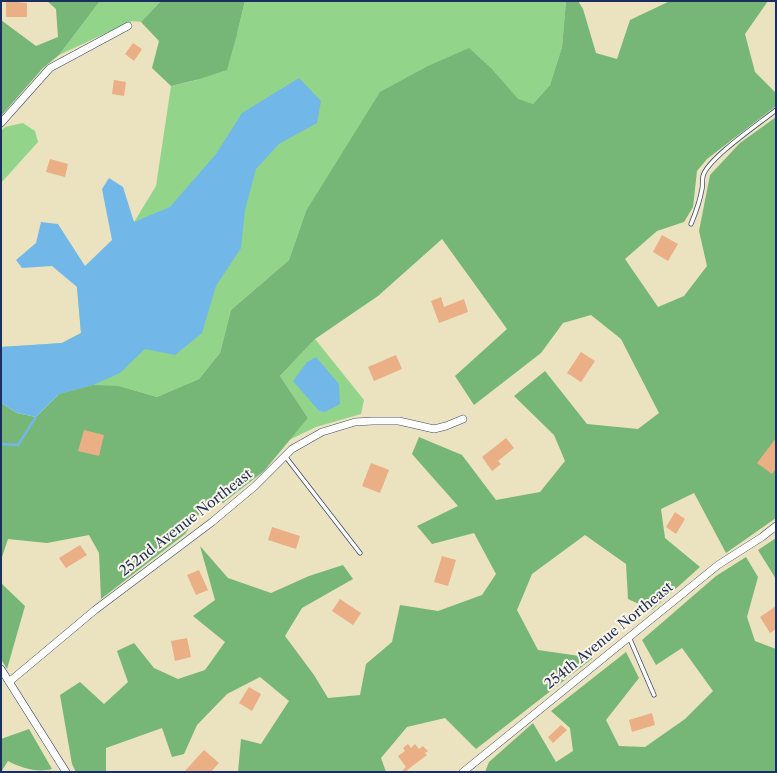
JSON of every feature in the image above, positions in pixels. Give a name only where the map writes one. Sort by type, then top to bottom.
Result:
[{"type":"street","points":[[1,123],[50,68],[128,26]]},
{"type":"street","name":"252nd Avenue Northeast","points":[[9,682],[95,610],[212,522],[249,492],[292,448],[322,432],[355,422],[373,420],[399,421],[434,429],[463,419]]},
{"type":"street","name":"254th Avenue Northeast","points":[[463,772],[718,565],[762,537],[776,526]]},
{"type":"street","points":[[1,669],[66,772]]},
{"type":"lane","points":[[691,224],[698,208],[703,176],[709,165],[736,140],[776,110]]},
{"type":"lane","points":[[285,456],[360,553]]},
{"type":"lane","points":[[629,637],[654,695]]},
{"type":"green space","points":[[47,1],[100,1],[59,55],[43,68],[1,116],[1,20],[36,46],[58,37],[56,9]]},
{"type":"green space","points":[[100,1],[161,1],[141,22],[132,21],[59,55]]},
{"type":"green space","points":[[161,1],[245,1],[227,70],[171,86],[152,68],[159,41],[141,22]]},
{"type":"green space","points":[[245,1],[566,1],[562,47],[550,85],[533,104],[518,100],[493,70],[306,211],[289,260],[231,310],[220,353],[199,379],[157,397],[119,386],[1,403],[1,347],[62,343],[81,333],[77,288],[134,222],[156,186],[171,86],[197,80],[237,34]]},
{"type":"green space","points":[[566,1],[578,1],[583,9],[596,53],[617,59],[630,20],[670,1],[768,1],[745,34],[755,72],[776,93],[776,106],[707,159],[697,171],[693,207],[684,222],[657,231],[625,259],[658,307],[684,296],[707,266],[699,231],[710,175],[740,143],[776,117],[776,518],[726,553],[694,493],[661,509],[665,538],[700,567],[652,610],[628,599],[626,564],[585,535],[532,574],[517,610],[538,650],[593,658],[476,749],[445,718],[407,727],[381,758],[386,772],[238,772],[241,739],[261,744],[289,701],[260,677],[227,694],[197,725],[184,754],[172,757],[162,728],[106,748],[106,772],[76,772],[72,764],[60,695],[80,682],[104,704],[128,682],[117,651],[134,643],[154,668],[178,679],[205,670],[225,642],[193,616],[215,600],[200,546],[228,578],[271,593],[309,576],[343,565],[353,579],[302,608],[285,636],[314,675],[328,698],[360,695],[366,664],[392,642],[400,605],[438,611],[482,595],[496,574],[474,533],[432,544],[417,526],[458,506],[412,454],[419,437],[462,455],[496,500],[540,492],[565,461],[554,435],[514,396],[545,371],[587,424],[638,429],[659,413],[621,339],[591,315],[563,323],[541,353],[474,405],[455,376],[507,329],[442,239],[378,296],[315,339],[280,376],[308,418],[264,471],[223,503],[205,506],[185,534],[101,599],[99,553],[89,535],[47,543],[8,539],[1,560],[1,403],[17,413],[36,417],[59,394],[93,385],[119,386],[157,397],[199,379],[220,353],[231,310],[289,260],[306,211],[380,92],[428,66],[469,48],[493,70],[518,99],[533,104],[550,85],[562,47]]},
{"type":"green space","points":[[23,123],[35,131],[38,142],[1,183],[1,131],[5,127]]},
{"type":"green space","points":[[315,339],[364,400],[361,414],[316,427],[289,440],[308,418],[280,376]]},
{"type":"green space","points":[[776,538],[776,579],[758,550]]},
{"type":"green space","points":[[746,557],[758,577],[747,617],[755,641],[776,649],[776,772],[485,772],[489,762],[533,723],[556,762],[573,751],[570,728],[551,711],[626,652],[639,678],[606,720],[619,746],[645,747],[685,719],[713,691],[682,648],[656,665],[642,640],[716,576]]},
{"type":"green space","points":[[1,583],[25,606],[7,669],[1,659]]},
{"type":"green space","points":[[29,729],[52,769],[30,769],[18,766],[8,761],[1,772],[1,739]]},
{"type":"water","points":[[299,78],[321,101],[317,123],[279,144],[256,169],[245,210],[241,248],[216,286],[202,333],[175,355],[145,349],[120,373],[93,385],[59,394],[36,417],[17,413],[1,403],[1,347],[62,343],[81,333],[77,287],[52,266],[22,268],[16,260],[36,243],[41,222],[58,224],[85,266],[112,240],[102,189],[109,178],[123,187],[134,222],[170,207],[216,154],[242,113]]},
{"type":"water","points":[[316,357],[339,384],[340,404],[325,412],[319,411],[293,381],[307,362]]},
{"type":"building","points":[[6,1],[27,3],[27,17],[6,17]]},
{"type":"building","points":[[133,43],[142,49],[134,61],[125,54]]},
{"type":"building","points":[[114,80],[126,82],[124,96],[112,94]]},
{"type":"building","points":[[50,159],[68,164],[65,177],[46,172]]},
{"type":"building","points":[[662,235],[678,244],[668,261],[653,252]]},
{"type":"building","points":[[441,297],[444,307],[464,299],[468,312],[439,323],[431,301]]},
{"type":"building","points":[[581,352],[595,361],[581,382],[567,373]]},
{"type":"building","points":[[396,355],[402,369],[374,381],[368,367]]},
{"type":"building","points":[[84,430],[104,435],[99,456],[78,451]]},
{"type":"building","points":[[506,438],[514,448],[498,461],[501,464],[492,471],[482,457]]},
{"type":"building","points":[[776,438],[776,469],[772,474],[757,463]]},
{"type":"building","points":[[371,463],[389,470],[380,493],[362,486]]},
{"type":"building","points":[[675,512],[685,519],[676,534],[666,527]]},
{"type":"building","points":[[272,527],[300,536],[296,549],[268,540]]},
{"type":"building","points":[[80,545],[87,555],[66,568],[59,558]]},
{"type":"building","points":[[442,556],[456,560],[448,586],[434,582]]},
{"type":"building","points":[[199,570],[208,590],[196,595],[187,575]]},
{"type":"building","points":[[340,599],[361,613],[353,625],[332,611]]},
{"type":"building","points":[[776,606],[776,629],[770,633],[760,617]]},
{"type":"building","points":[[187,638],[191,657],[175,661],[171,641]]},
{"type":"building","points":[[249,687],[261,694],[252,711],[239,703]]},
{"type":"building","points":[[652,713],[655,725],[632,732],[629,720]]},
{"type":"building","points":[[561,725],[567,730],[553,743],[548,737]]},
{"type":"building","points":[[408,744],[411,748],[415,744],[419,749],[423,746],[428,751],[425,753],[427,755],[407,770],[408,772],[403,772],[402,771],[406,767],[398,756],[405,751],[403,748]]},
{"type":"building","points":[[204,750],[219,763],[211,772],[184,772]]},
{"type":"waterway","points":[[1,444],[18,445],[36,417]]}]
